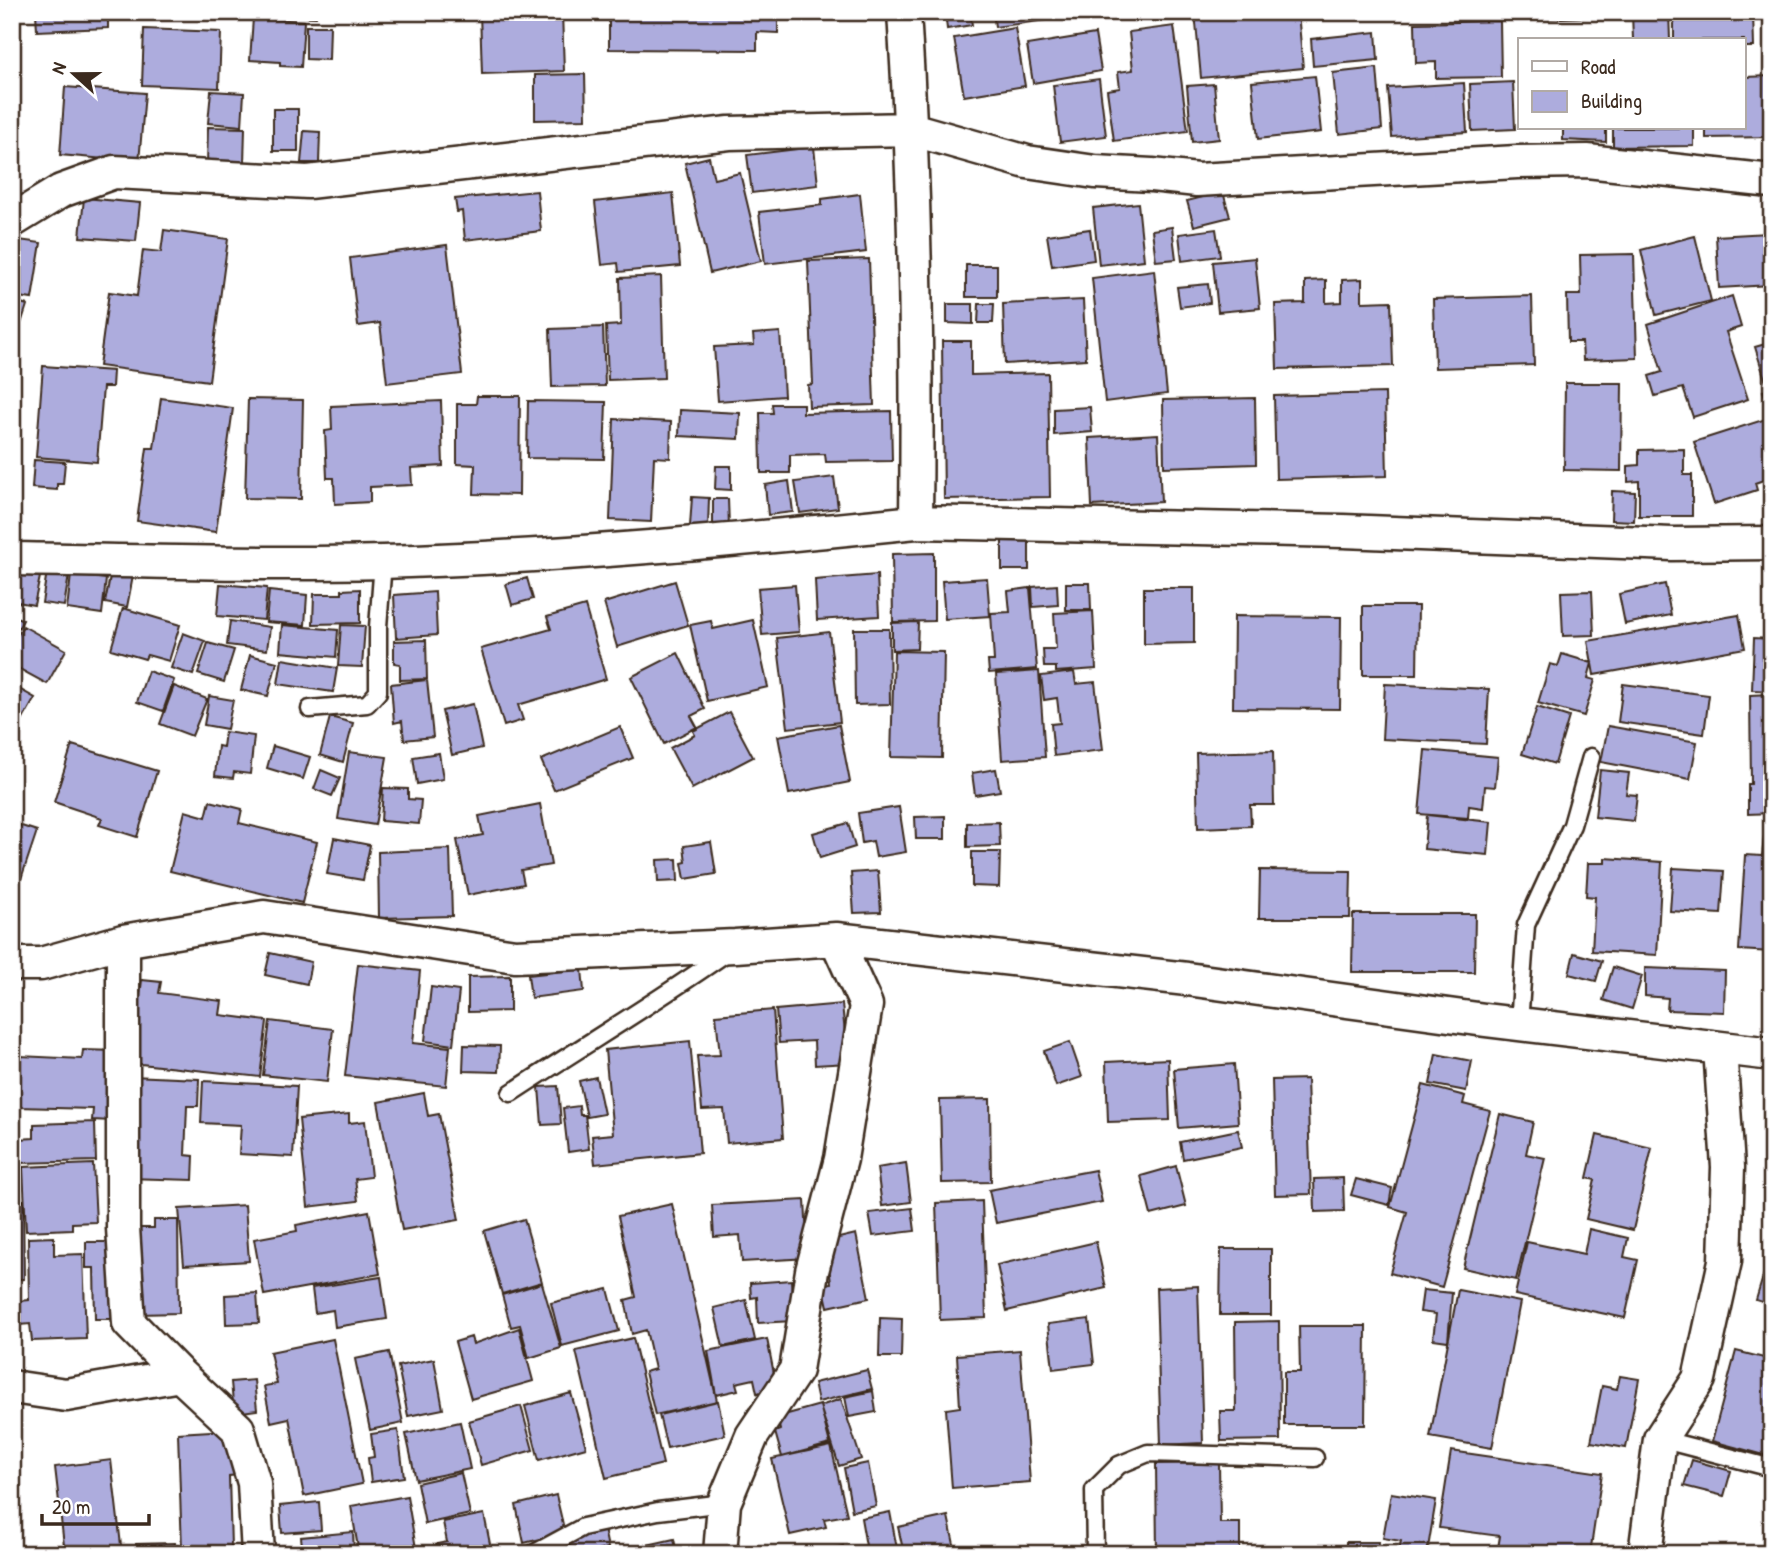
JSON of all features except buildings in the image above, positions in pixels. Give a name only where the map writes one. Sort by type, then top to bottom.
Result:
[{"type":"street","points":[[904,12],[911,129],[918,360],[916,522]]},
{"type":"street","points":[[12,221],[61,191],[114,172],[308,182],[729,133],[911,129],[1027,162],[1095,172],[1197,180],[1517,162],[1587,161],[1772,181]]},
{"type":"street","points":[[12,559],[383,562],[655,548],[916,522],[1343,531],[1672,544],[1772,543]]},
{"type":"street","points":[[12,964],[41,964],[123,941],[264,917],[515,956],[836,939],[1187,979],[1520,1024],[1772,1054]]},
{"type":"street","points":[[720,1554],[724,1503],[752,1436],[796,1370],[812,1271],[841,1159],[866,1005],[836,939]]},
{"type":"street","points":[[123,941],[123,1228],[129,1323],[238,1429],[254,1483],[258,1554]]},
{"type":"street","points":[[1645,1554],[1660,1439],[1699,1379],[1725,1261],[1728,1167],[1720,1048]]},
{"type":"street","points":[[12,1387],[66,1395],[180,1374]]},
{"type":"lane","points":[[310,709],[367,704],[378,692],[378,627],[383,562]]},
{"type":"lane","points":[[1520,1024],[1526,925],[1572,825],[1591,757]]},
{"type":"lane","points":[[512,1093],[678,987],[734,946]]},
{"type":"lane","points":[[1660,1439],[1772,1468]]},
{"type":"lane","points":[[1095,1554],[1094,1490],[1119,1465],[1148,1452],[1315,1458]]},
{"type":"lane","points":[[533,1554],[583,1527],[658,1511],[724,1503]]}]
